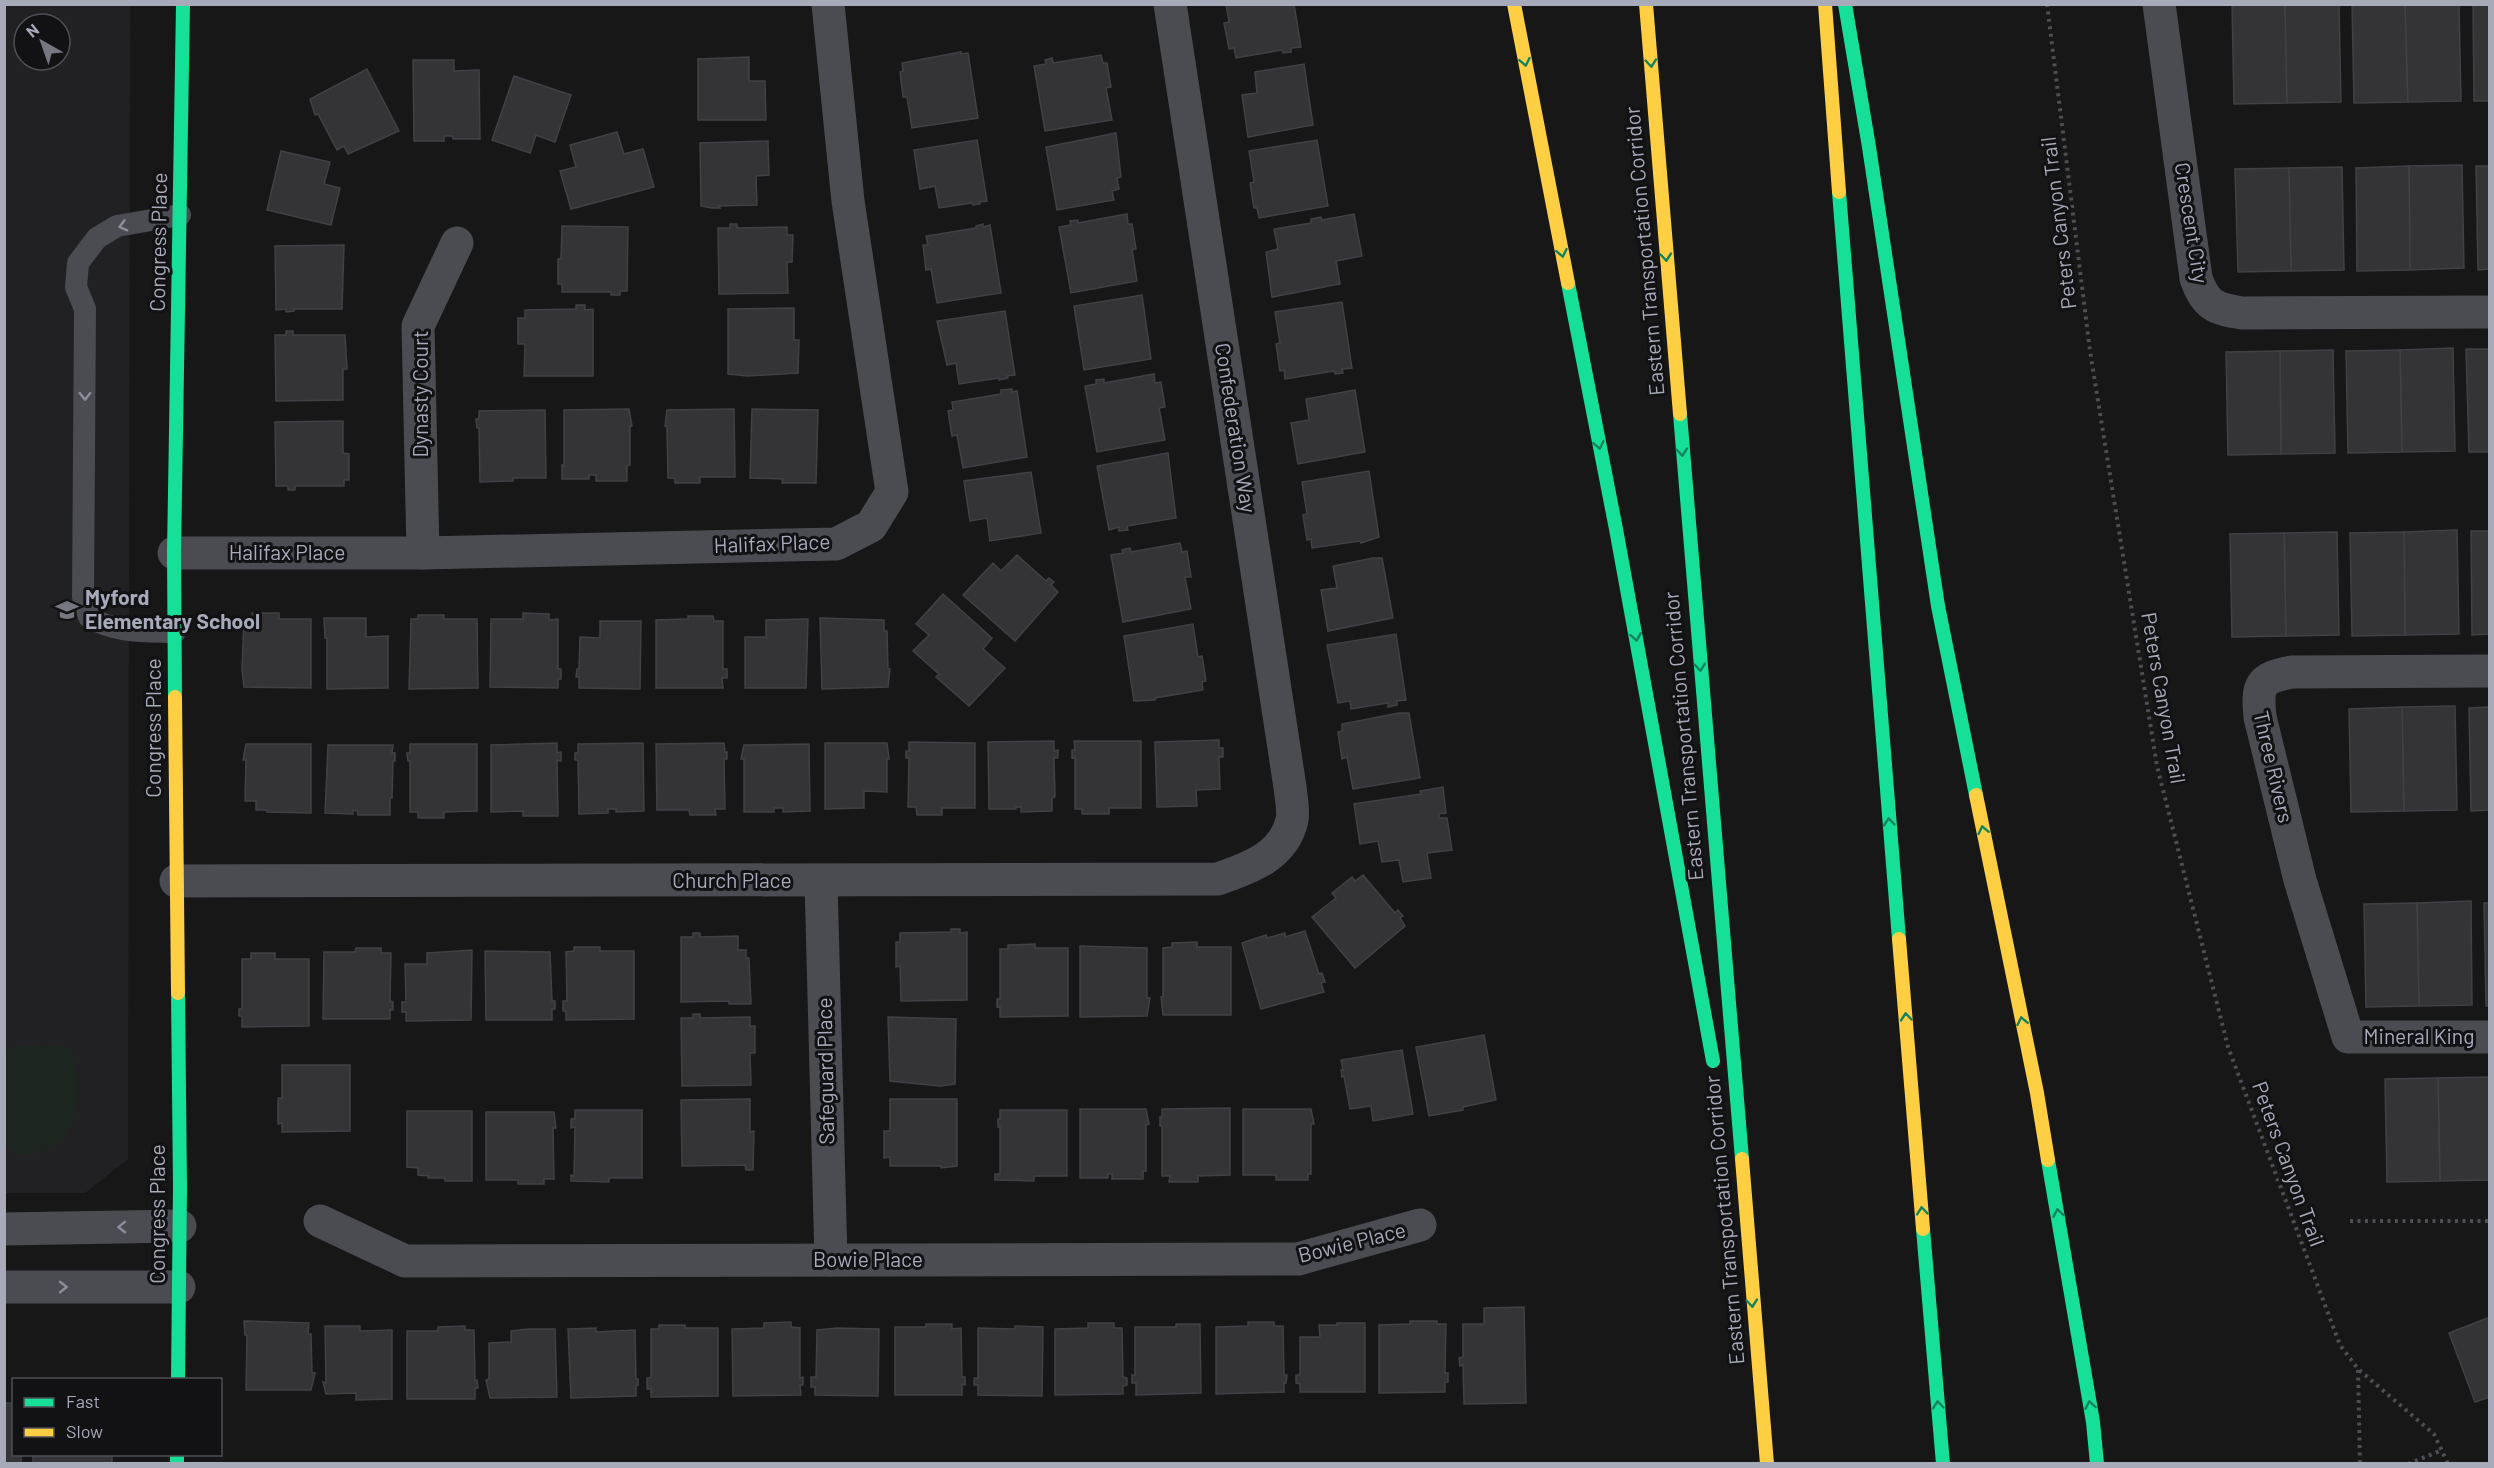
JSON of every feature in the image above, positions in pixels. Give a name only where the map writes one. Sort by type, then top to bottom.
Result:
[{"type":"main road","name":"Congress Place","points":[[178,1378],[180,1226],[174,553],[183,4]]},
{"type":"main road","points":[[1514,4],[1618,541],[1715,1069]]},
{"type":"main road","name":"Eastern Transportation Corridor","points":[[1646,4],[1747,1245],[1767,1464]]},
{"type":"main road","points":[[1825,4],[1877,678],[1943,1464]]},
{"type":"main road","points":[[1845,4],[1869,147],[1938,606],[2037,1093],[2093,1422],[2097,1464]]},
{"type":"main road","points":[[1726,1128],[1747,1245]]},
{"type":"street","name":"Halifax Place","points":[[174,553],[423,553],[836,544],[871,526],[892,492],[848,201],[828,4]]},
{"type":"street","name":"Confederation Way","points":[[1170,4],[1290,787],[1293,819],[1279,848]]},
{"type":"street","name":"Crescent City","points":[[2159,4],[2196,278],[2200,292],[2211,305],[2223,310],[2242,313],[2490,312]]},
{"type":"street","name":"Dynasty Court","points":[[423,553],[418,326],[457,243]]},
{"type":"street","name":"Three Rivers","points":[[2348,1037],[2300,880],[2260,717],[2258,693],[2262,683],[2274,675],[2292,672],[2490,671]]},
{"type":"street","name":"Church Place","points":[[176,881],[1218,879],[1251,868],[1279,848]]},
{"type":"street","name":"Safeguard Place","points":[[822,881],[831,1260]]},
{"type":"street","name":"Mineral King","points":[[2348,1037],[2490,1037]]},
{"type":"street","name":"Bowie Place","points":[[320,1221],[405,1262],[1298,1259],[1420,1226]]},
{"type":"street","points":[[4,1229],[180,1226]]},
{"type":"street","points":[[4,1287],[179,1287]]},
{"type":"lane","points":[[175,633],[104,626],[89,617],[83,597],[85,309],[76,287],[78,263],[97,238],[117,226],[180,215]]},
{"type":"path","name":"Peters Canyon Trail","points":[[2047,4],[2090,351],[2157,766],[2229,1047],[2340,1345],[2358,1370],[2434,1434],[2448,1464]]},
{"type":"path","points":[[2350,1221],[2490,1221]]},
{"type":"path","points":[[2358,1370],[2360,1464]]},
{"type":"path","points":[[2408,1464],[2442,1450]]},
{"type":"shaded area","name":"Myford Elementary School","points":[[5,5],[130,5],[128,1159],[85,1193],[5,1193]]},
{"type":"shaded area","points":[[55,1045],[69,1047],[73,1056],[77,1076],[77,1098],[73,1119],[64,1136],[48,1149],[19,1154],[4,1143],[5,1053],[12,1047]]},
{"type":"building","points":[[1226,4],[1294,4],[1301,47],[1291,48],[1291,52],[1283,53],[1282,50],[1236,58],[1234,48],[1229,49],[1224,23],[1229,22]]},
{"type":"building","points":[[2232,4],[2285,4],[2287,103],[2234,104]]},
{"type":"building","points":[[2285,4],[2339,4],[2341,102],[2287,103]]},
{"type":"building","points":[[2352,4],[2405,4],[2408,102],[2354,103]]},
{"type":"building","points":[[2405,4],[2459,4],[2461,101],[2408,102]]},
{"type":"building","points":[[2473,4],[2490,4],[2490,101],[2474,101]]},
{"type":"building","points":[[961,52],[961,54],[968,53],[978,118],[912,128],[907,97],[903,97],[900,72],[903,71],[902,63]]},
{"type":"building","points":[[1101,55],[1103,63],[1107,63],[1111,87],[1106,88],[1112,120],[1045,131],[1034,66],[1046,64],[1045,60],[1052,58],[1053,63]]},
{"type":"building","points":[[749,57],[749,81],[765,81],[766,120],[698,120],[698,59]]},
{"type":"building","points":[[413,60],[454,60],[454,71],[479,70],[480,139],[453,139],[453,136],[444,136],[444,141],[414,141]]},
{"type":"building","points":[[1304,64],[1313,125],[1248,137],[1242,95],[1257,93],[1255,72]]},
{"type":"building","points":[[367,69],[399,131],[348,154],[344,146],[337,150],[318,114],[315,115],[310,99]]},
{"type":"building","points":[[514,76],[571,95],[555,142],[536,135],[530,153],[492,140]]},
{"type":"building","points":[[617,132],[624,154],[643,149],[654,187],[571,209],[560,171],[576,167],[570,145]]},
{"type":"building","points":[[1116,133],[1121,177],[1117,178],[1119,189],[1112,191],[1114,200],[1057,210],[1046,147]]},
{"type":"building","points":[[977,140],[987,201],[979,202],[980,204],[939,208],[935,186],[920,189],[914,150]]},
{"type":"building","points":[[1317,140],[1328,206],[1259,218],[1257,208],[1254,208],[1250,183],[1254,182],[1249,151]]},
{"type":"building","points":[[768,141],[769,175],[756,176],[757,205],[719,206],[720,208],[701,206],[700,143]]},
{"type":"building","points":[[281,151],[330,162],[324,184],[340,188],[331,225],[267,210]]},
{"type":"building","points":[[2462,165],[2464,268],[2410,270],[2409,166]]},
{"type":"building","points":[[2409,166],[2410,270],[2357,271],[2356,168]]},
{"type":"building","points":[[2476,166],[2490,166],[2490,269],[2478,270]]},
{"type":"building","points":[[2342,167],[2344,270],[2291,271],[2289,168]]},
{"type":"building","points":[[2289,168],[2291,271],[2238,272],[2235,169]]},
{"type":"building","points":[[1127,214],[1128,224],[1132,224],[1136,249],[1132,249],[1137,281],[1071,293],[1059,227],[1071,225],[1070,221],[1078,220],[1078,223]]},
{"type":"building","points":[[1354,214],[1362,256],[1336,261],[1340,284],[1272,297],[1266,252],[1278,249],[1274,229],[1311,223],[1311,219],[1321,217],[1322,220]]},
{"type":"building","points":[[730,224],[737,224],[737,228],[787,227],[787,235],[793,235],[792,262],[787,262],[788,293],[719,294],[718,228],[730,228]]},
{"type":"building","points":[[983,224],[983,227],[990,225],[1001,293],[937,303],[931,269],[926,270],[923,245],[928,245],[926,236],[976,228]]},
{"type":"building","points":[[562,226],[628,227],[627,291],[620,291],[620,295],[611,295],[611,292],[562,292],[562,284],[558,284],[558,259],[561,259]]},
{"type":"building","points":[[344,245],[342,309],[294,309],[294,311],[286,312],[286,309],[276,310],[275,246]]},
{"type":"building","points":[[1142,295],[1151,359],[1084,370],[1074,306]]},
{"type":"building","points":[[1342,302],[1352,368],[1342,369],[1343,373],[1335,374],[1334,371],[1285,379],[1284,370],[1280,371],[1276,344],[1280,343],[1275,312]]},
{"type":"building","points":[[576,305],[585,305],[585,310],[593,309],[593,376],[524,376],[525,344],[518,344],[518,318],[525,318],[525,310],[576,309]]},
{"type":"building","points":[[794,308],[794,340],[799,340],[798,373],[748,376],[728,374],[728,309]]},
{"type":"building","points":[[1005,311],[1015,375],[999,380],[999,378],[959,384],[956,363],[947,365],[937,321]]},
{"type":"building","points":[[286,331],[293,331],[293,335],[345,335],[347,369],[343,369],[343,400],[276,401],[275,335],[286,335]]},
{"type":"building","points":[[2453,348],[2455,451],[2402,452],[2400,350]]},
{"type":"building","points":[[2466,349],[2490,349],[2490,452],[2469,452]]},
{"type":"building","points":[[2333,350],[2335,453],[2281,454],[2280,351]]},
{"type":"building","points":[[2400,350],[2402,452],[2348,453],[2346,351]]},
{"type":"building","points":[[2280,351],[2281,454],[2228,455],[2226,352]]},
{"type":"building","points":[[1154,374],[1155,383],[1161,382],[1165,407],[1159,408],[1165,440],[1097,452],[1085,386],[1096,384],[1096,380],[1104,379],[1104,383]]},
{"type":"building","points":[[1012,389],[1012,392],[1017,391],[1027,457],[963,468],[957,435],[952,436],[948,411],[953,410],[952,402],[1001,394],[1001,390]]},
{"type":"building","points":[[1355,390],[1365,452],[1298,464],[1291,423],[1309,420],[1306,399]]},
{"type":"building","points":[[629,409],[632,426],[630,426],[630,465],[627,466],[627,481],[596,481],[596,475],[589,475],[589,479],[562,479],[564,410]]},
{"type":"building","points":[[734,409],[735,477],[700,477],[700,483],[675,483],[675,478],[668,478],[667,426],[665,426],[667,410]]},
{"type":"building","points":[[752,409],[818,410],[816,483],[782,483],[783,479],[750,478]]},
{"type":"building","points":[[545,410],[546,478],[513,478],[513,481],[480,482],[479,428],[477,428],[476,419],[479,419],[479,411]]},
{"type":"building","points":[[343,421],[343,453],[349,454],[349,480],[344,480],[344,486],[295,486],[295,490],[288,490],[288,486],[276,486],[275,422]]},
{"type":"building","points":[[1168,453],[1176,518],[1127,526],[1128,530],[1119,531],[1119,527],[1109,530],[1097,466]]},
{"type":"building","points":[[1369,471],[1379,537],[1361,543],[1360,541],[1312,548],[1311,539],[1307,540],[1303,515],[1307,514],[1302,482]]},
{"type":"building","points":[[1031,472],[1041,533],[990,541],[987,518],[970,521],[964,481]]},
{"type":"building","points":[[2457,530],[2459,634],[2405,635],[2404,532]]},
{"type":"building","points":[[2471,531],[2490,531],[2490,634],[2472,635]]},
{"type":"building","points":[[2337,532],[2339,635],[2286,636],[2284,533]]},
{"type":"building","points":[[2404,532],[2405,635],[2352,636],[2350,533]]},
{"type":"building","points":[[2284,533],[2286,636],[2232,637],[2230,534]]},
{"type":"building","points":[[1180,543],[1182,552],[1187,551],[1191,577],[1185,577],[1191,609],[1123,622],[1111,555],[1123,553],[1122,550],[1130,548],[1131,552]]},
{"type":"building","points":[[1017,555],[1046,581],[1049,578],[1054,582],[1051,585],[1058,592],[1015,641],[963,595],[993,563],[1001,571]]},
{"type":"building","points":[[1382,558],[1393,618],[1328,631],[1321,590],[1337,588],[1333,566]]},
{"type":"building","points":[[943,594],[992,638],[983,649],[1005,668],[969,706],[936,677],[939,674],[913,651],[929,635],[916,624]]},
{"type":"building","points":[[252,613],[279,613],[279,619],[311,619],[311,688],[244,687],[242,670],[244,619],[252,618]]},
{"type":"building","points":[[523,613],[549,614],[549,620],[558,619],[558,669],[561,669],[561,679],[558,679],[558,688],[490,687],[491,619],[523,619]]},
{"type":"building","points":[[418,615],[444,615],[444,619],[477,619],[478,688],[409,689],[411,619],[418,619]]},
{"type":"building","points":[[688,616],[713,616],[714,621],[723,621],[723,669],[727,669],[727,678],[722,678],[723,688],[656,688],[656,620],[688,619]]},
{"type":"building","points":[[324,618],[366,618],[366,637],[388,636],[388,688],[327,689],[327,638],[325,638]]},
{"type":"building","points":[[820,618],[884,620],[884,631],[887,631],[888,669],[890,669],[888,687],[822,689]]},
{"type":"building","points":[[808,619],[806,688],[745,688],[745,637],[766,637],[766,620]]},
{"type":"building","points":[[600,621],[641,621],[640,689],[579,688],[579,677],[576,677],[577,669],[579,669],[580,637],[600,638]]},
{"type":"building","points":[[1193,624],[1198,657],[1202,656],[1206,681],[1202,682],[1203,690],[1155,698],[1155,700],[1134,701],[1124,636]]},
{"type":"building","points":[[1396,634],[1406,700],[1397,701],[1397,705],[1388,707],[1388,703],[1351,709],[1350,701],[1338,703],[1327,645]]},
{"type":"building","points":[[2455,706],[2457,810],[2404,811],[2402,707]]},
{"type":"building","points":[[2402,707],[2404,811],[2351,812],[2349,709]]},
{"type":"building","points":[[2490,707],[2490,810],[2471,811],[2469,708]]},
{"type":"building","points":[[1409,713],[1420,778],[1353,789],[1347,757],[1342,759],[1338,732],[1342,731],[1342,724]]},
{"type":"building","points":[[1219,740],[1219,748],[1223,748],[1223,757],[1219,757],[1220,789],[1196,790],[1197,806],[1157,807],[1155,742]]},
{"type":"building","points":[[1054,741],[1054,751],[1058,750],[1058,758],[1054,758],[1055,797],[1052,798],[1052,811],[1021,812],[1021,807],[989,809],[988,742]]},
{"type":"building","points":[[1074,741],[1141,741],[1141,808],[1109,808],[1109,814],[1082,814],[1082,809],[1075,809],[1075,757],[1072,758],[1072,750],[1075,750]]},
{"type":"building","points":[[909,742],[975,743],[975,808],[942,808],[942,815],[917,815],[916,807],[908,807],[909,758],[906,758],[906,751],[909,751]]},
{"type":"building","points":[[557,743],[557,753],[561,752],[561,761],[557,760],[558,816],[523,816],[523,811],[491,812],[491,745]]},
{"type":"building","points":[[643,743],[644,811],[616,812],[616,809],[608,809],[608,813],[579,814],[578,760],[575,760],[578,744]]},
{"type":"building","points":[[724,743],[725,752],[727,752],[727,759],[724,759],[725,809],[715,809],[716,815],[690,815],[689,810],[657,810],[656,744]]},
{"type":"building","points":[[825,743],[887,743],[889,759],[887,759],[887,792],[864,791],[864,808],[825,809]]},
{"type":"building","points":[[246,744],[311,744],[311,813],[256,810],[256,801],[245,801],[246,760],[243,760]]},
{"type":"building","points":[[410,744],[477,744],[477,811],[444,812],[444,818],[418,818],[418,812],[410,812],[410,761],[408,761],[407,753],[410,753]]},
{"type":"building","points":[[809,744],[810,811],[783,812],[783,808],[774,808],[774,812],[744,812],[744,759],[741,759],[744,745]]},
{"type":"building","points":[[328,745],[393,745],[392,753],[395,753],[395,761],[393,761],[390,815],[358,815],[357,811],[353,810],[353,814],[325,813]]},
{"type":"building","points":[[1443,787],[1446,813],[1439,814],[1439,818],[1447,818],[1452,850],[1427,853],[1431,878],[1403,882],[1399,860],[1382,862],[1378,841],[1360,844],[1354,804],[1421,794],[1420,791]]},
{"type":"building","points":[[1363,875],[1395,913],[1398,910],[1403,916],[1400,918],[1405,926],[1355,968],[1312,917],[1336,898],[1332,893],[1352,877],[1355,881]]},
{"type":"building","points":[[2471,901],[2472,1005],[2419,1006],[2417,903]]},
{"type":"building","points":[[2417,903],[2419,1006],[2366,1007],[2364,904]]},
{"type":"building","points":[[2484,903],[2490,903],[2490,1006],[2486,1006]]},
{"type":"building","points":[[951,929],[960,929],[960,933],[967,932],[967,1000],[901,1001],[900,966],[896,967],[896,942],[900,942],[900,933],[951,932]]},
{"type":"building","points":[[1305,931],[1319,974],[1322,973],[1325,982],[1321,983],[1324,992],[1261,1009],[1242,943],[1266,935],[1267,938],[1285,933],[1285,937]]},
{"type":"building","points":[[693,933],[700,933],[700,937],[738,936],[738,950],[746,950],[746,958],[749,958],[751,1004],[729,1004],[729,1001],[681,1002],[681,937],[693,937]]},
{"type":"building","points":[[1197,942],[1197,947],[1231,947],[1231,1015],[1163,1015],[1161,997],[1163,997],[1163,948],[1172,947],[1172,943]]},
{"type":"building","points":[[1035,944],[1035,948],[1068,948],[1068,1016],[1000,1017],[997,999],[1000,999],[1000,949],[1008,949],[1008,945]]},
{"type":"building","points":[[1080,946],[1147,948],[1147,998],[1150,998],[1147,1016],[1080,1017]]},
{"type":"building","points":[[574,947],[600,947],[600,951],[634,951],[634,1019],[566,1020],[563,1001],[567,1001],[566,952],[574,951]]},
{"type":"building","points":[[356,948],[381,948],[381,953],[391,953],[390,1001],[393,1002],[393,1010],[390,1010],[390,1019],[323,1019],[324,952],[355,952]]},
{"type":"building","points":[[472,950],[471,1020],[406,1021],[406,1012],[402,1012],[402,1002],[406,1002],[405,964],[427,964],[427,953]]},
{"type":"building","points":[[485,951],[550,952],[552,1001],[555,1001],[552,1020],[486,1020]]},
{"type":"building","points":[[251,953],[275,953],[275,959],[309,959],[309,1026],[242,1027],[242,1016],[239,1016],[239,1009],[242,1009],[242,959],[251,959]]},
{"type":"building","points":[[693,1014],[700,1014],[700,1018],[750,1017],[750,1026],[755,1026],[755,1053],[750,1053],[751,1085],[682,1086],[681,1018],[693,1018]]},
{"type":"building","points":[[888,1017],[956,1019],[955,1084],[940,1086],[890,1081]]},
{"type":"building","points":[[1484,1035],[1496,1100],[1463,1107],[1463,1110],[1429,1116],[1416,1047]]},
{"type":"building","points":[[1402,1050],[1413,1114],[1373,1121],[1371,1106],[1350,1109],[1344,1076],[1342,1077],[1341,1060]]},
{"type":"building","points":[[282,1065],[350,1065],[350,1131],[282,1132],[282,1123],[278,1124],[278,1098],[282,1098]]},
{"type":"building","points":[[2490,1077],[2490,1180],[2440,1181],[2438,1078]]},
{"type":"building","points":[[2438,1078],[2440,1181],[2387,1182],[2385,1079]]},
{"type":"building","points":[[750,1099],[750,1132],[754,1131],[753,1170],[746,1170],[745,1165],[682,1166],[681,1100]]},
{"type":"building","points":[[890,1099],[957,1099],[957,1166],[941,1168],[941,1166],[890,1166],[890,1157],[884,1158],[884,1131],[890,1131]]},
{"type":"building","points":[[1230,1108],[1230,1175],[1198,1176],[1198,1182],[1169,1182],[1170,1176],[1162,1176],[1160,1117],[1162,1117],[1162,1109]]},
{"type":"building","points":[[1080,1109],[1146,1109],[1149,1124],[1146,1125],[1146,1171],[1143,1171],[1143,1179],[1112,1179],[1112,1174],[1108,1174],[1108,1178],[1080,1178]]},
{"type":"building","points":[[1243,1109],[1311,1109],[1314,1124],[1311,1124],[1311,1174],[1308,1174],[1308,1180],[1276,1180],[1276,1175],[1243,1175]]},
{"type":"building","points":[[575,1110],[642,1110],[642,1178],[609,1178],[609,1182],[571,1181],[571,1175],[574,1176],[575,1127],[571,1128],[571,1119],[575,1119]]},
{"type":"building","points":[[1000,1110],[1067,1110],[1067,1176],[1034,1176],[1034,1181],[995,1180],[995,1174],[1000,1174],[998,1119],[1000,1119]]},
{"type":"building","points":[[407,1111],[472,1111],[472,1181],[445,1181],[445,1178],[428,1178],[429,1176],[418,1175],[418,1168],[407,1167]]},
{"type":"building","points":[[486,1112],[554,1112],[556,1128],[553,1128],[554,1179],[544,1179],[544,1184],[518,1184],[518,1180],[486,1180]]},
{"type":"building","points":[[1524,1307],[1526,1403],[1464,1404],[1463,1365],[1460,1366],[1459,1358],[1463,1357],[1463,1324],[1484,1324],[1484,1308]]},
{"type":"building","points":[[2490,1317],[2490,1397],[2475,1402],[2449,1333]]},
{"type":"building","points":[[244,1321],[309,1323],[312,1373],[315,1373],[311,1390],[246,1390],[247,1335],[245,1335]]},
{"type":"building","points":[[1410,1321],[1437,1321],[1437,1324],[1446,1324],[1445,1373],[1448,1373],[1448,1382],[1445,1382],[1445,1392],[1379,1393],[1379,1325],[1410,1324]]},
{"type":"building","points":[[791,1322],[791,1327],[800,1328],[800,1378],[803,1377],[803,1385],[800,1385],[801,1395],[733,1396],[732,1329],[764,1328],[764,1323]]},
{"type":"building","points":[[1248,1322],[1274,1322],[1274,1326],[1283,1326],[1284,1375],[1287,1375],[1284,1392],[1216,1394],[1216,1327],[1248,1326]]},
{"type":"building","points":[[1088,1323],[1114,1323],[1114,1328],[1122,1328],[1123,1377],[1127,1378],[1127,1385],[1123,1386],[1123,1394],[1055,1395],[1055,1329],[1088,1328]]},
{"type":"building","points":[[1337,1323],[1365,1323],[1365,1392],[1300,1392],[1300,1384],[1296,1383],[1296,1375],[1300,1375],[1300,1337],[1320,1337],[1319,1325],[1337,1325]]},
{"type":"building","points":[[926,1324],[952,1324],[952,1329],[961,1328],[962,1377],[965,1377],[965,1385],[962,1384],[962,1395],[895,1395],[895,1327],[926,1327]]},
{"type":"building","points":[[1176,1324],[1200,1324],[1201,1393],[1136,1395],[1136,1383],[1132,1383],[1132,1375],[1135,1375],[1135,1327],[1176,1327]]},
{"type":"building","points":[[659,1325],[718,1328],[718,1396],[651,1397],[651,1389],[647,1389],[647,1378],[651,1378],[651,1329],[659,1329]]},
{"type":"building","points":[[325,1326],[360,1326],[360,1331],[392,1330],[392,1399],[356,1400],[356,1393],[326,1394],[323,1382],[326,1383]]},
{"type":"building","points":[[465,1326],[465,1330],[474,1330],[475,1381],[477,1380],[478,1388],[475,1388],[475,1399],[407,1399],[407,1331],[438,1331],[438,1327]]},
{"type":"building","points":[[1015,1326],[1043,1327],[1042,1396],[978,1395],[978,1385],[974,1385],[974,1378],[978,1378],[978,1328],[1015,1329]]},
{"type":"building","points":[[596,1328],[596,1332],[635,1330],[636,1379],[638,1379],[636,1396],[571,1398],[568,1329]]},
{"type":"building","points":[[555,1329],[557,1397],[490,1398],[486,1380],[489,1379],[489,1343],[511,1342],[511,1331]]},
{"type":"building","points":[[879,1329],[878,1396],[815,1395],[815,1387],[811,1387],[811,1377],[816,1377],[817,1330]]},
{"type":"building","points":[[4,1403],[12,1403],[12,1456],[21,1456],[21,1464],[4,1464]]},
{"type":"building","points":[[33,1456],[112,1456],[112,1464],[33,1464]]},
{"type":"traffic: fast","points":[[175,697],[174,553],[183,4]]},
{"type":"traffic: fast","points":[[1845,4],[1869,147],[1938,606],[1976,795]]},
{"type":"traffic: fast","points":[[1839,192],[1899,939]]},
{"type":"traffic: fast","points":[[1568,283],[1616,529],[1713,1061]]},
{"type":"traffic: fast","points":[[1680,414],[1742,1159]]},
{"type":"traffic: fast","points":[[178,993],[180,1187],[178,1378]]},
{"type":"traffic: fast","points":[[2048,1160],[2093,1422],[2097,1464]]},
{"type":"traffic: fast","points":[[1923,1229],[1943,1464]]},
{"type":"traffic: fast","points":[[177,1456],[177,1464]]},
{"type":"traffic: slow","points":[[1514,4],[1568,283]]},
{"type":"traffic: slow","points":[[1646,4],[1680,414]]},
{"type":"traffic: slow","points":[[1825,4],[1839,192]]},
{"type":"traffic: slow","points":[[175,697],[178,993]]},
{"type":"traffic: slow","points":[[1976,795],[2037,1093],[2048,1160]]},
{"type":"traffic: slow","points":[[1899,939],[1923,1229]]},
{"type":"traffic: slow","points":[[1742,1159],[1767,1464]]},
{"type":"place","name":"Myford Elementary School","points":[[67,610]]}]
